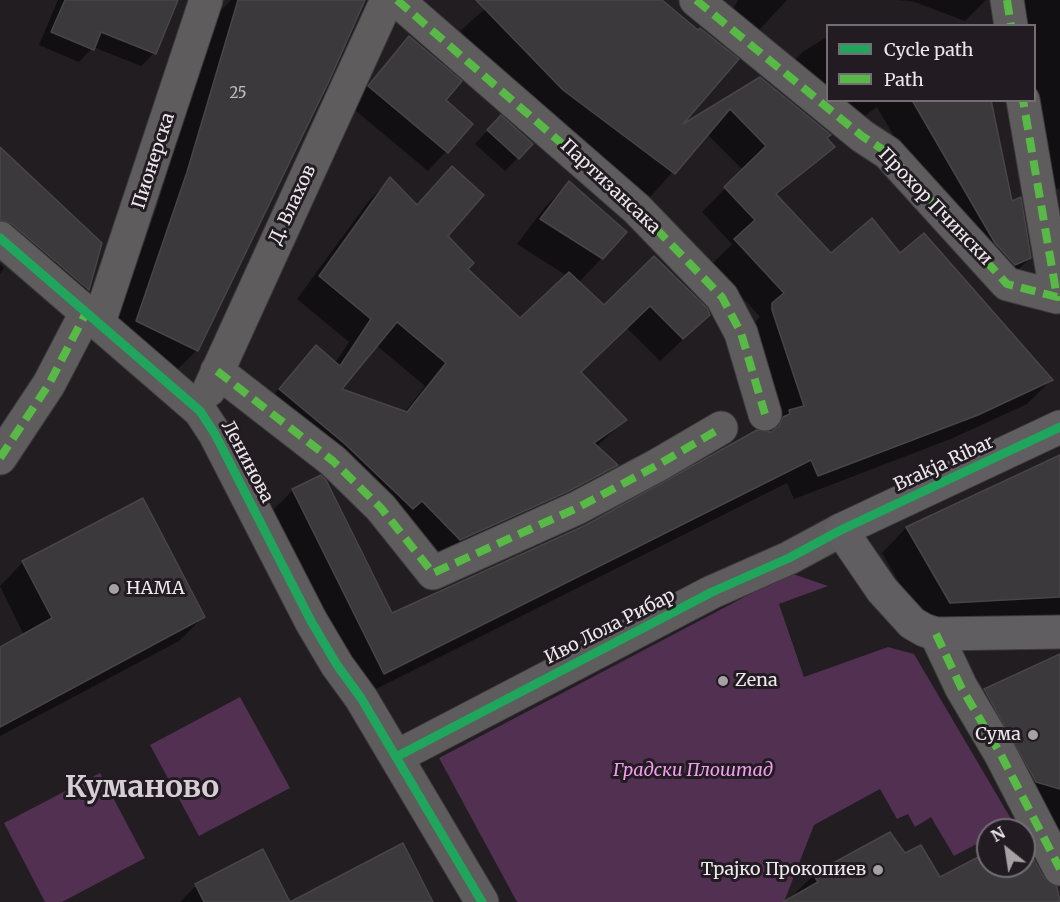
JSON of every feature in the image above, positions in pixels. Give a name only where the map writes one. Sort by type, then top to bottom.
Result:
[{"type":"street","name":"Пионерска","points":[[0,457],[93,317],[206,0]]},
{"type":"street","name":"Д. Влахов","points":[[200,411],[387,0]]},
{"type":"street","name":"Партизансака","points":[[397,0],[637,209],[722,297],[741,333],[765,414]]},
{"type":"street","name":"Прохор Пчински","points":[[696,0],[862,136],[888,153],[1007,284],[1059,300],[1023,102]]},
{"type":"street","points":[[1007,0],[1011,24]]},
{"type":"street","name":"Ленинова","points":[[0,238],[200,411],[215,434],[311,621],[396,757],[482,902]]},
{"type":"street","points":[[217,371],[333,461],[381,508],[433,573],[577,508],[721,428]]},
{"type":"street","name":"Brakja Ribar","points":[[841,530],[1060,427]]},
{"type":"street","points":[[841,530],[882,590],[912,623],[936,634],[1060,632]]},
{"type":"street","name":"Иво Лола Рибар","points":[[396,757],[712,592],[789,558],[841,530]]},
{"type":"street","points":[[936,634],[961,687],[1000,753],[1060,869]]},
{"type":"green space","name":"Градски Плоштад","points":[[790,573],[828,586],[779,604],[804,677],[888,647],[914,654],[1010,818],[976,818],[976,844],[954,856],[931,817],[915,827],[908,814],[897,819],[880,789],[814,825],[784,902],[517,902],[439,758]]},
{"type":"green space","points":[[240,697],[290,788],[199,836],[150,745]]},
{"type":"green space","points":[[100,773],[145,858],[62,902],[45,902],[4,823]]},
{"type":"building","points":[[65,0],[178,0],[156,54],[101,32],[94,50],[51,32]]},
{"type":"building","points":[[238,0],[365,0],[330,79],[198,351],[136,321],[187,172]]},
{"type":"building","points":[[476,0],[662,0],[698,30],[700,28],[739,59],[683,124],[760,77],[831,135],[827,138],[835,147],[776,194],[831,253],[872,218],[900,253],[924,233],[1053,380],[978,415],[818,476],[811,460],[384,674],[292,489],[321,475],[326,480],[392,613],[586,525],[757,430],[771,432],[779,426],[783,417],[790,414],[789,410],[804,406],[772,310],[772,303],[784,293],[734,239],[755,220],[724,187],[766,146],[730,109],[675,174],[563,90]]},
{"type":"building","points":[[409,36],[462,81],[446,100],[473,124],[448,153],[368,86]]},
{"type":"building","points":[[913,102],[991,102],[1012,201],[1021,197],[1031,258],[1015,265],[995,243]]},
{"type":"building","points":[[501,115],[533,144],[519,159],[487,130]]},
{"type":"building","points":[[0,147],[102,243],[89,290],[12,224],[0,220]]},
{"type":"building","points":[[452,166],[484,195],[448,236],[474,263],[468,269],[520,318],[569,272],[604,305],[654,256],[707,308],[710,315],[683,339],[650,306],[581,372],[627,420],[594,443],[618,465],[569,491],[460,540],[422,501],[413,509],[345,444],[279,389],[316,345],[340,366],[371,319],[319,276],[390,177],[417,205]],"holes":[[[397,322],[446,363],[407,412],[342,389]]]},
{"type":"building","points":[[569,181],[627,232],[603,259],[540,219]]},
{"type":"building","points":[[1060,455],[1060,597],[950,603],[906,527]]},
{"type":"building","name":"НАМА","points":[[143,498],[205,617],[0,727],[0,647],[52,618],[22,561]]},
{"type":"building","name":"Сума","points":[[1060,654],[1060,789],[1036,782],[984,689]]},
{"type":"building","name":"Трајко Прокопиев","points":[[890,832],[905,853],[921,845],[940,877],[976,858],[976,878],[1036,878],[1036,863],[1044,878],[1057,887],[1060,902],[783,902],[818,882],[813,874]]},
{"type":"building","points":[[403,843],[433,902],[290,902]]},
{"type":"building","points":[[263,849],[290,902],[204,902],[195,884]]},
{"type":"marked path","points":[[397,0],[637,209],[722,297],[741,333],[765,414]]},
{"type":"marked path","points":[[696,0],[862,136],[888,153],[1007,284],[1057,297],[1023,102]]},
{"type":"marked path","points":[[1007,0],[1011,24]]},
{"type":"marked path","points":[[0,458],[49,384],[87,311]]},
{"type":"marked path","points":[[217,371],[333,461],[381,508],[433,573],[577,508],[721,428]]},
{"type":"marked path","points":[[936,634],[961,687],[1000,753],[1060,869]]},
{"type":"cycle path","points":[[0,238],[200,411],[215,434],[311,621],[337,665],[361,698],[482,902]]},
{"type":"cycle path","points":[[396,757],[712,592],[789,558],[841,530],[1060,427]]},
{"type":"place","name":"НАМА","points":[[114,589]]},
{"type":"place","name":"Zena","points":[[723,681]]},
{"type":"place","name":"Сума","points":[[1033,735]]},
{"type":"place","name":"Трајко Прокопиев","points":[[878,870]]},
{"type":"district","name":"Куманово","points":[[142,789]]}]
